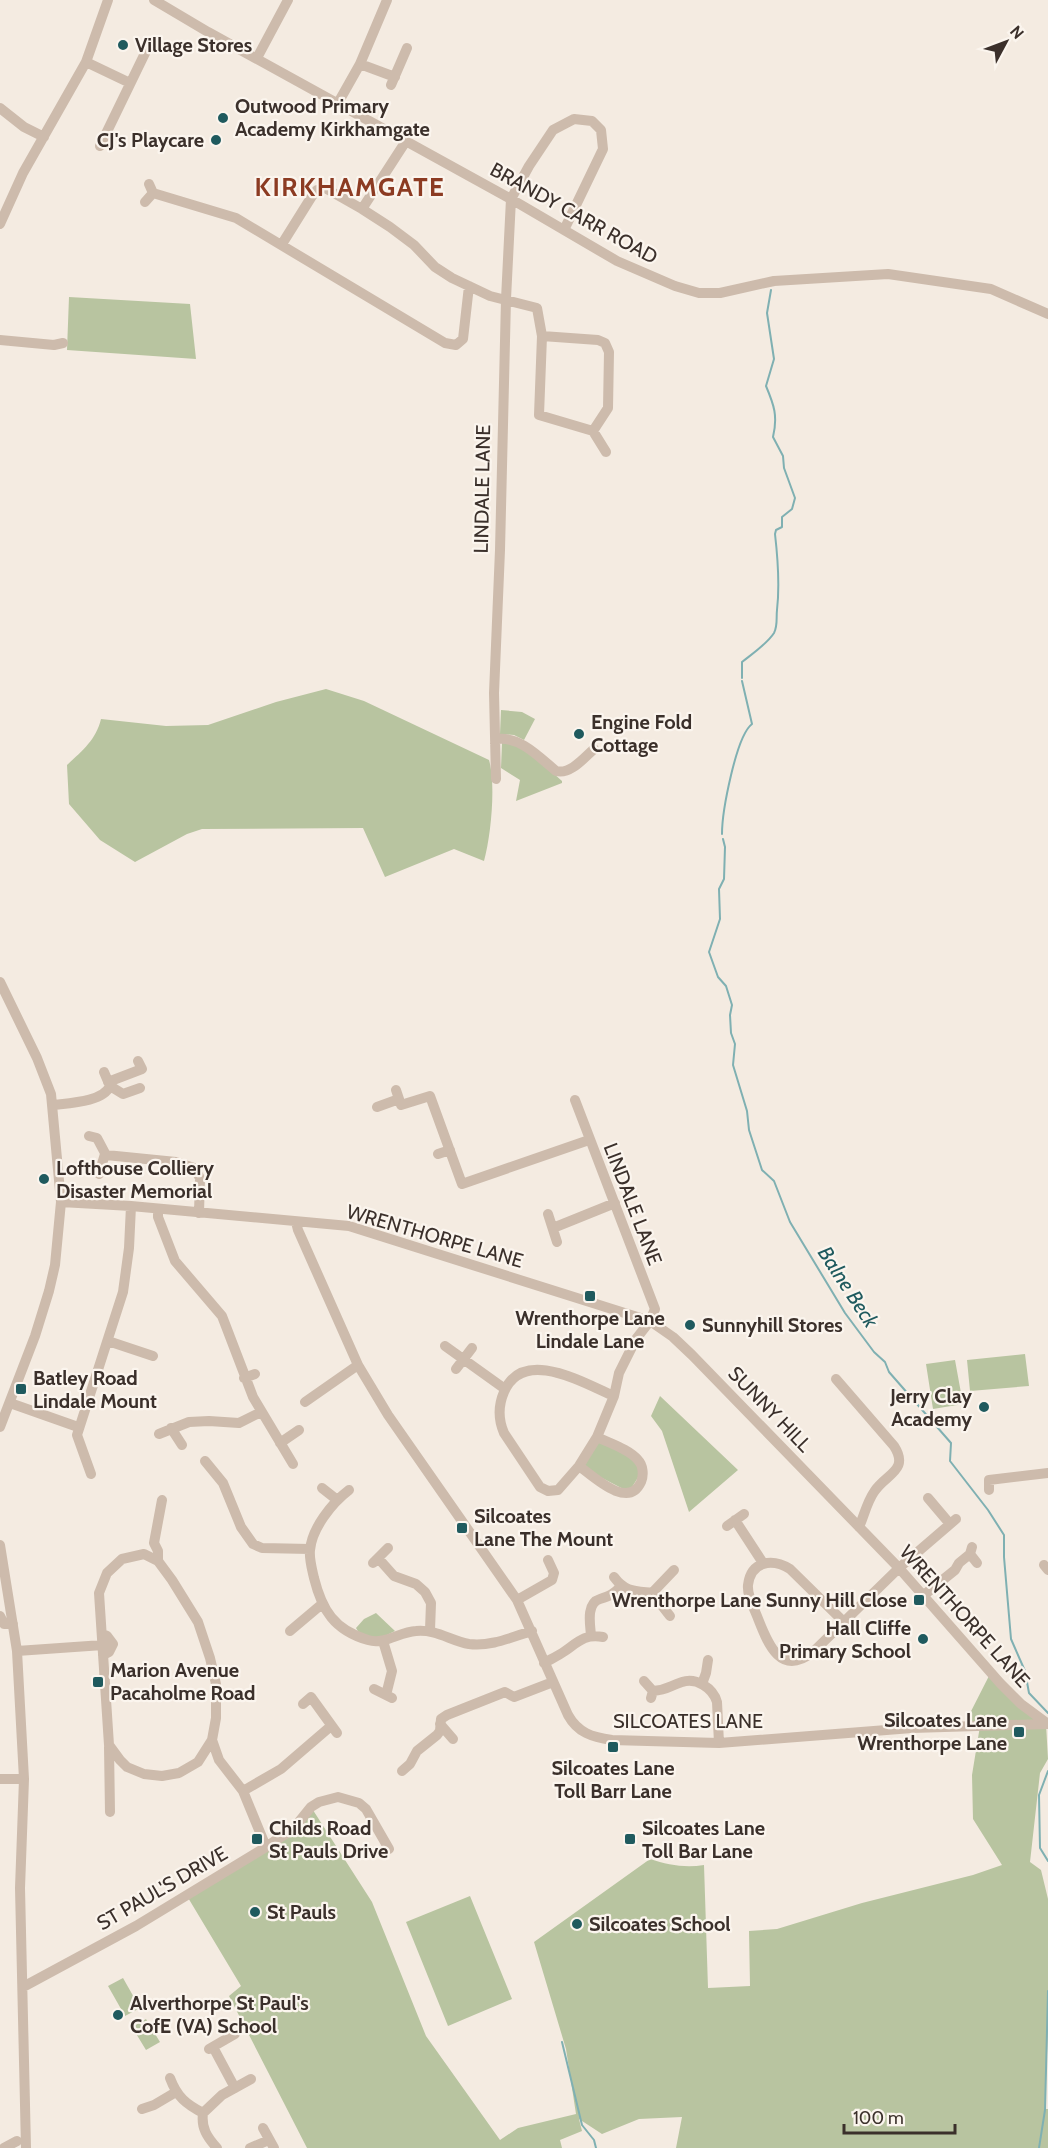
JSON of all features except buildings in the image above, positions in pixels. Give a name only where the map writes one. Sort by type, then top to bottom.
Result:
[{"type":"street","points":[[0,224],[23,173],[86,62],[108,0]]},
{"type":"street","name":"BRANDY CARR ROAD","points":[[154,0],[511,199],[617,261],[675,286],[699,292],[720,293],[774,281],[888,274],[991,289],[1048,314]]},
{"type":"street","points":[[257,58],[288,0]]},
{"type":"street","points":[[338,103],[360,64],[383,2]]},
{"type":"street","points":[[100,146],[148,47]]},
{"type":"street","points":[[360,64],[393,81],[407,48]]},
{"type":"street","points":[[86,62],[130,83]]},
{"type":"street","points":[[0,108],[24,127],[44,137]]},
{"type":"street","points":[[511,199],[528,166],[554,130],[574,119],[596,123],[603,134],[603,149],[564,230]]},
{"type":"street","points":[[362,209],[406,141]]},
{"type":"street","points":[[145,202],[151,188],[236,218],[445,343],[456,345],[463,339],[469,286]]},
{"type":"street","points":[[282,244],[317,190],[325,188],[362,209],[414,245],[435,267],[490,296],[537,308],[542,336],[539,416],[593,430],[606,452]]},
{"type":"street","name":"LINDALE LANE","points":[[496,779],[494,693],[511,199]]},
{"type":"street","points":[[542,336],[598,340],[605,344],[609,352],[608,408],[593,430]]},
{"type":"street","points":[[0,340],[54,345],[63,343]]},
{"type":"street","points":[[495,743],[498,739],[510,738],[562,773],[594,749]]},
{"type":"street","points":[[0,982],[37,1058],[51,1094],[60,1202],[56,1265],[35,1336],[0,1427]]},
{"type":"street","points":[[109,1080],[142,1069],[138,1061]]},
{"type":"street","points":[[53,1105],[85,1101],[104,1095],[109,1080]]},
{"type":"street","points":[[109,1080],[123,1094],[140,1088]]},
{"type":"street","points":[[377,1107],[398,1094],[401,1105],[430,1096],[462,1184],[589,1140]]},
{"type":"street","name":"LINDALE LANE","points":[[575,1100],[655,1309],[650,1321]]},
{"type":"street","points":[[89,1136],[97,1138],[105,1154]]},
{"type":"street","points":[[438,1154],[450,1150]]},
{"type":"street","points":[[99,1174],[105,1154]]},
{"type":"street","points":[[105,1154],[176,1162],[195,1168],[201,1179],[199,1213]]},
{"type":"street","name":"WRENTHORPE LANE","points":[[60,1202],[131,1206],[349,1226],[650,1321]]},
{"type":"street","points":[[553,1228],[615,1203]]},
{"type":"street","points":[[92,1476],[77,1435],[78,1427],[123,1292],[131,1206]]},
{"type":"street","points":[[158,1209],[158,1217],[175,1261],[222,1316],[244,1378],[261,1412],[294,1464]]},
{"type":"street","points":[[548,1215],[558,1242]]},
{"type":"street","name":"SILCOATES LANE","points":[[296,1222],[358,1365],[388,1415],[517,1600],[572,1722],[588,1735],[612,1740],[719,1743],[912,1728],[1047,1724]]},
{"type":"street","points":[[614,1396],[560,1373],[540,1369],[521,1374],[505,1389],[499,1415],[500,1424],[540,1487],[548,1491],[558,1490],[579,1466],[597,1437],[614,1396],[619,1373],[636,1339],[650,1321]]},
{"type":"street","name":"SUNNY HILL","points":[[650,1321],[692,1354],[859,1527]]},
{"type":"street","points":[[108,1341],[154,1357]]},
{"type":"street","points":[[446,1345],[505,1389]]},
{"type":"street","points":[[456,1369],[472,1348]]},
{"type":"street","points":[[304,1402],[358,1365]]},
{"type":"street","points":[[244,1378],[255,1374]]},
{"type":"street","points":[[836,1379],[900,1455],[900,1463],[895,1470],[874,1491],[859,1527]]},
{"type":"street","points":[[10,1403],[78,1427]]},
{"type":"street","points":[[159,1434],[197,1421],[239,1423],[261,1412]]},
{"type":"street","points":[[171,1428],[182,1445]]},
{"type":"street","points":[[280,1443],[299,1430]]},
{"type":"street","points":[[579,1466],[614,1491],[621,1493],[636,1489],[640,1484],[641,1464],[636,1457],[597,1437]]},
{"type":"street","points":[[205,1464],[220,1485],[241,1527],[253,1544],[262,1548],[310,1549]]},
{"type":"street","points":[[989,1490],[989,1480],[1048,1473]]},
{"type":"street","points":[[322,1488],[336,1499]]},
{"type":"street","points":[[349,1490],[336,1499],[326,1512],[310,1549],[312,1572],[322,1604],[339,1626],[349,1633],[370,1641],[383,1641],[414,1631],[430,1630],[468,1644],[482,1645],[532,1631]]},
{"type":"street","points":[[844,1622],[790,1569],[773,1561],[763,1563],[753,1572],[748,1587],[767,1642],[776,1655],[791,1660],[806,1658],[844,1622],[899,1568],[953,1521],[928,1498]]},
{"type":"street","points":[[110,1812],[115,1762],[109,1745],[99,1593],[107,1573],[122,1559],[144,1554],[154,1543],[162,1500]]},
{"type":"street","points":[[735,1520],[763,1563]]},
{"type":"street","name":"WRENTHORPE LANE","points":[[859,1527],[924,1595],[1000,1683],[1021,1704],[1047,1724]]},
{"type":"street","points":[[154,1543],[158,1551],[158,1561]]},
{"type":"street","points":[[0,1545],[17,1651],[24,1779],[20,1888],[26,2148]]},
{"type":"street","points":[[388,1548],[375,1560],[394,1576],[416,1584],[425,1592],[431,1603],[430,1630]]},
{"type":"street","points":[[924,1595],[955,1570],[971,1550],[977,1563]]},
{"type":"street","points":[[144,1554],[158,1561],[172,1580],[198,1622],[210,1658],[216,1684],[216,1718],[212,1740],[198,1762]]},
{"type":"street","points":[[517,1600],[552,1580],[554,1573],[548,1560]]},
{"type":"street","points":[[652,1593],[674,1570]]},
{"type":"street","points":[[591,1635],[591,1607],[594,1602],[611,1596],[617,1582],[631,1591],[652,1593],[670,1616]]},
{"type":"street","points":[[292,1624],[322,1604]]},
{"type":"street","points":[[0,1616],[4,1624],[13,1624]]},
{"type":"street","points":[[544,1662],[559,1655],[578,1640],[591,1635],[603,1636]]},
{"type":"street","points":[[374,1689],[389,1696],[392,1671],[383,1641]]},
{"type":"street","points":[[17,1651],[103,1645]]},
{"type":"street","points":[[702,1684],[708,1660]]},
{"type":"street","points":[[644,1681],[652,1694],[684,1681],[702,1684],[716,1696],[719,1743]]},
{"type":"street","points":[[439,1720],[456,1710],[505,1692],[514,1697],[553,1682]]},
{"type":"street","points":[[243,1791],[281,1769],[334,1730],[311,1697],[303,1704]]},
{"type":"street","points":[[439,1720],[453,1740]]},
{"type":"street","points":[[402,1771],[410,1764],[417,1751],[437,1735],[439,1720]]},
{"type":"street","points":[[212,1740],[219,1760],[243,1791],[266,1847]]},
{"type":"street","points":[[115,1762],[144,1774],[162,1776],[179,1773],[198,1762],[219,1760]]},
{"type":"street","points":[[0,1779],[24,1779]]},
{"type":"street","name":"ST PAUL'S DRIVE","points":[[23,1987],[136,1926],[266,1847],[294,1828],[311,1807],[319,1802],[338,1797],[359,1803],[366,1809],[387,1852],[401,1845]]},
{"type":"street","points":[[235,2034],[210,2049],[235,2088]]},
{"type":"street","points":[[170,2078],[176,2092],[185,2103],[203,2113]]},
{"type":"street","points":[[217,2148],[204,2130],[203,2113],[213,2102],[251,2079]]},
{"type":"street","points":[[142,2109],[176,2092]]},
{"type":"street","points":[[250,2148],[272,2144],[263,2128]]},
{"type":"street","points":[[4,2148],[17,2141]]},
{"type":"green space","points":[[69,297],[190,304],[196,359],[67,350]]},
{"type":"green space","points":[[326,689],[364,701],[489,760],[492,810],[484,861],[454,849],[385,877],[363,828],[202,829],[187,834],[135,862],[100,840],[69,804],[67,765],[92,739],[101,719],[166,726],[208,725],[276,702]]},
{"type":"green space","points":[[501,710],[522,712],[535,719],[524,740],[514,735],[500,734]]},
{"type":"green space","points":[[502,743],[527,751],[542,762],[562,783],[516,801],[520,780],[501,768]]},
{"type":"green space","points":[[1025,1354],[1029,1386],[970,1391],[967,1360]]},
{"type":"green space","points":[[955,1360],[963,1404],[933,1409],[926,1364]]},
{"type":"green space","points":[[660,1396],[738,1470],[689,1512],[662,1431],[651,1416]]},
{"type":"green space","points":[[597,1437],[636,1457],[642,1471],[629,1492],[579,1466]]},
{"type":"green space","points":[[376,1613],[395,1631],[379,1639],[359,1633],[356,1628],[364,1619]]},
{"type":"green space","points":[[991,1672],[1046,1724],[1048,1759],[1040,1773],[1030,1862],[1041,1870],[1048,1899],[1048,2027],[1045,2109],[1048,2109],[1048,2148],[676,2148],[682,2117],[639,2119],[602,2134],[579,2119],[582,2131],[560,2140],[562,2148],[307,2148],[229,1996],[241,1986],[187,1896],[266,1847],[311,1807],[372,1902],[426,2036],[500,2140],[518,2128],[576,2114],[566,2049],[534,1942],[650,1859],[677,1865],[704,1865],[708,1988],[750,1986],[749,1931],[777,1929],[1002,1865],[973,1819],[972,1775],[980,1726],[964,1725]]},
{"type":"green space","points":[[470,1896],[512,1999],[448,2026],[406,1922]]},
{"type":"green space","points":[[123,1978],[140,2008],[125,2016],[108,1986]]},
{"type":"green space","points":[[146,2019],[160,2042],[146,2050],[132,2027]]},
{"type":"waterway","name":"Balne Beck","points":[[742,678],[742,662],[759,649],[775,630],[778,581],[775,534],[776,530],[782,527],[782,517],[792,509],[795,498],[784,468],[783,456],[773,437],[774,411],[766,386],[774,359],[767,313],[771,290]]},
{"type":"waterway","name":"Balne Beck","points":[[722,834],[724,809],[735,758],[746,731],[752,724],[742,681]]},
{"type":"waterway","name":"Balne Beck","points":[[723,839],[724,879],[719,889],[720,919],[709,952],[718,977],[726,986],[732,1005],[731,1033],[735,1044],[733,1065],[747,1111],[749,1130],[762,1170],[774,1181],[790,1222],[845,1313],[874,1352],[885,1362],[889,1372],[951,1443],[950,1461],[988,1510],[1004,1535],[1011,1639],[1025,1671],[1029,1693],[1048,1713]]},
{"type":"waterway","name":"Balne Beck","points":[[1048,1771],[1039,1795],[1040,1848],[1048,1861]]},
{"type":"waterway","name":"Balne Beck","points":[[1039,2148],[1045,2110],[1048,1991]]},
{"type":"waterway","points":[[562,2042],[582,2125],[594,2140],[596,2148]]},
{"type":"place","name":"Village Stores","points":[[123,45]]},
{"type":"place","name":"Outwood Primary Academy Kirkhamgate","points":[[223,118]]},
{"type":"place","name":"CJ's Playcare","points":[[216,140]]},
{"type":"place","name":"Engine Fold Cottage","points":[[579,734]]},
{"type":"place","name":"Lofthouse Colliery Disaster Memorial","points":[[44,1179]]},
{"type":"place","name":"Wrenthorpe Lane Lindale Lane","points":[[590,1296]]},
{"type":"place","name":"Sunnyhill Stores","points":[[690,1325]]},
{"type":"place","name":"Batley Road Lindale Mount","points":[[21,1389]]},
{"type":"place","name":"Jerry Clay Academy","points":[[984,1407]]},
{"type":"place","name":"Silcoates Lane The Mount","points":[[462,1528]]},
{"type":"place","name":"Wrenthorpe Lane Sunny Hill Close","points":[[919,1600]]},
{"type":"place","name":"Hall Cliffe Primary School","points":[[923,1639]]},
{"type":"place","name":"Marion Avenue Pacaholme Road","points":[[98,1682]]},
{"type":"place","name":"Silcoates Lane Wrenthorpe Lane","points":[[1019,1732]]},
{"type":"place","name":"Silcoates Lane Toll Barr Lane","points":[[613,1747]]},
{"type":"place","name":"Childs Road St Pauls Drive","points":[[257,1839]]},
{"type":"place","name":"Silcoates Lane Toll Bar Lane","points":[[630,1839]]},
{"type":"place","name":"St Pauls","points":[[255,1912]]},
{"type":"place","name":"Silcoates School","points":[[577,1924]]},
{"type":"place","name":"Alverthorpe St Paul's CofE (VA) School","points":[[118,2015]]},
{"type":"district","name":"KIRKHAMGATE","points":[[350,187]]}]
